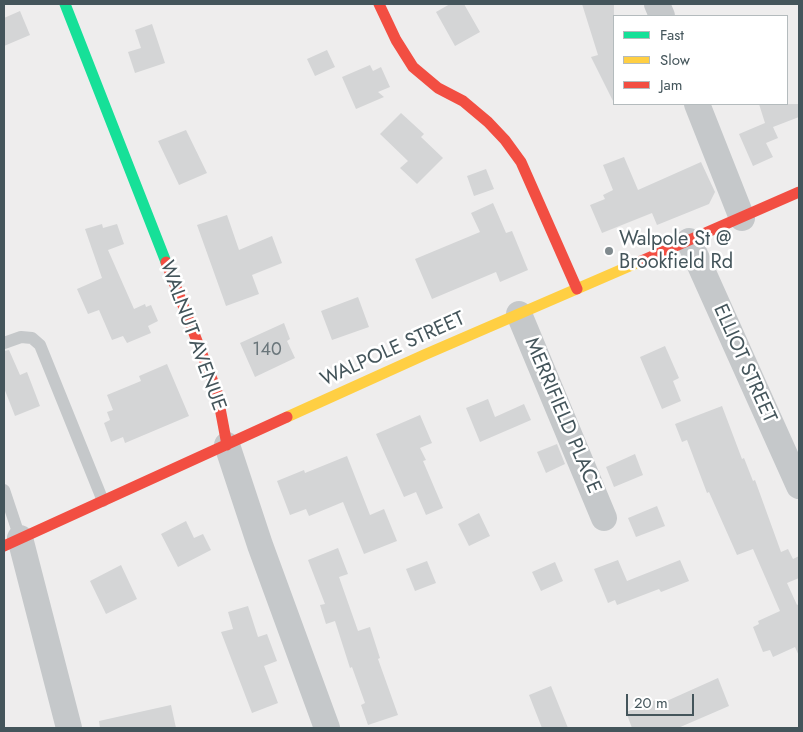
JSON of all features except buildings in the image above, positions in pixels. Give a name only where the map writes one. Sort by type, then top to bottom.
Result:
[{"type":"main road","name":"WALNUT AVENUE","points":[[65,4],[217,392],[228,444]]},
{"type":"main road","points":[[379,4],[396,40],[413,66],[438,88],[463,101],[488,122],[505,140],[521,162],[577,289]]},
{"type":"main road","name":"WALPOLE STREET","points":[[12,542],[519,314],[799,192]]},
{"type":"street","points":[[696,105],[742,218]]},
{"type":"street","name":"ELLIOT STREET","points":[[689,241],[799,485]]},
{"type":"street","name":"MERRIFIELD PLACE","points":[[519,314],[604,518]]},
{"type":"street","name":"WALNUT AVENUE","points":[[228,444],[260,544],[327,728]]},
{"type":"street","points":[[12,542],[69,728]]},
{"type":"lane","points":[[4,343],[21,337],[32,338],[40,346],[103,501]]},
{"type":"lane","points":[[4,490],[12,542]]},
{"type":"traffic: fast","points":[[65,4],[166,262]]},
{"type":"traffic: slow","points":[[287,417],[424,355],[639,262]]},
{"type":"traffic: jam","points":[[379,4],[396,40],[413,67],[438,88],[463,101],[488,122],[505,140],[521,162],[577,289]]},
{"type":"traffic: jam","points":[[639,262],[799,192]]},
{"type":"traffic: jam","points":[[166,262],[217,392],[227,445]]},
{"type":"traffic: jam","points":[[4,546],[287,417]]},
{"type":"place","name":"Walpole St @ Brookfield Rd","points":[[609,251]]}]
